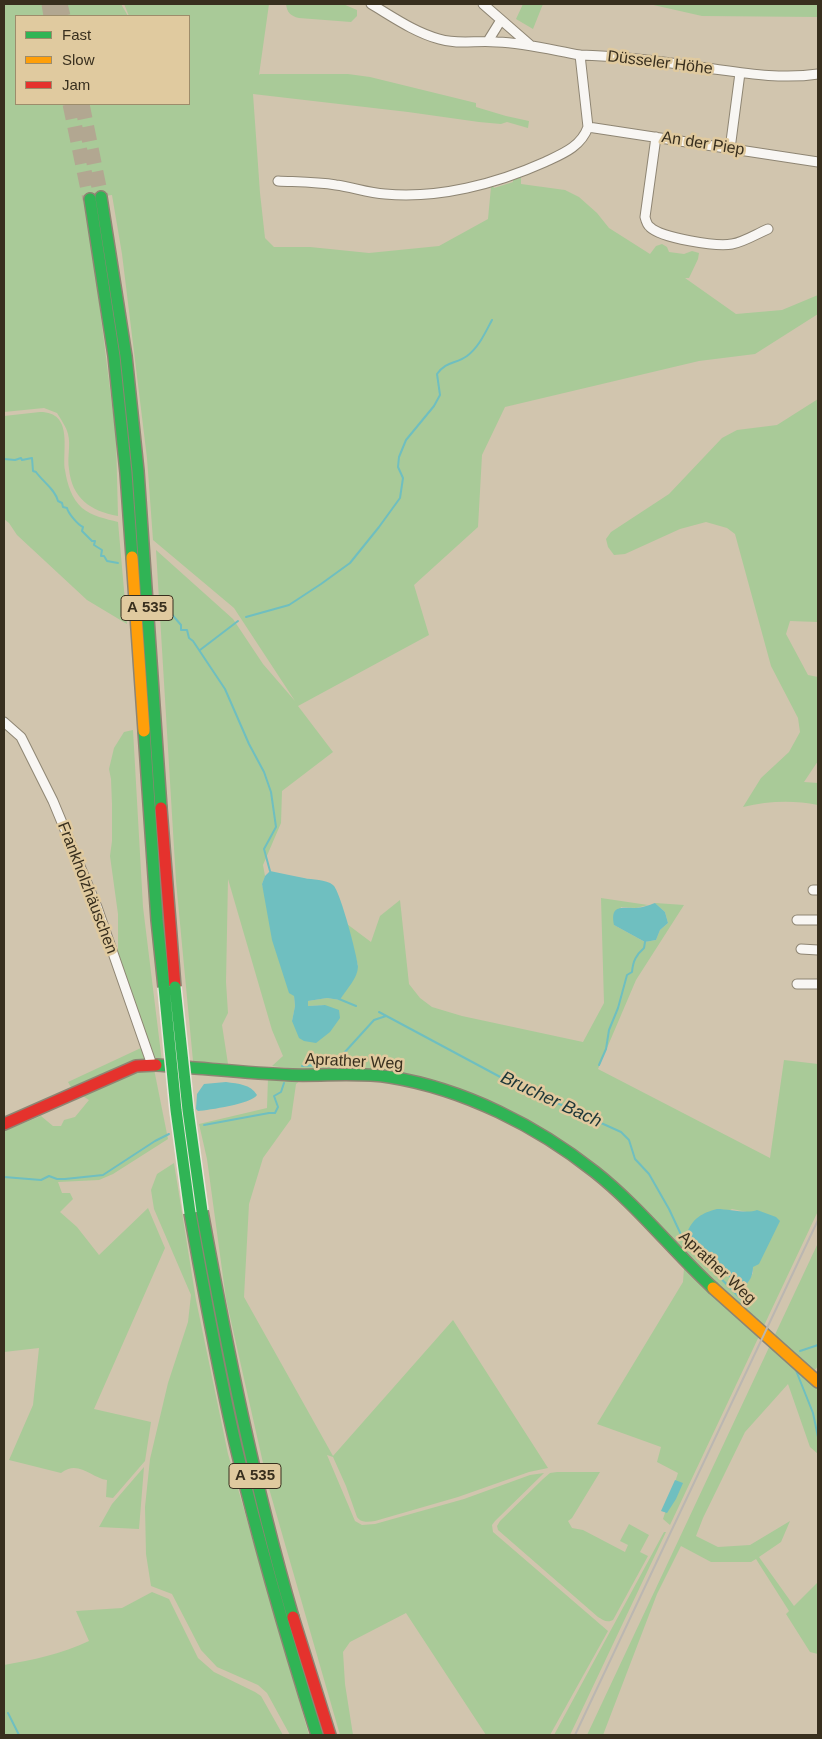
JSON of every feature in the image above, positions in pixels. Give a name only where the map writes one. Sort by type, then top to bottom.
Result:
[{"type":"main road","name":"A 535","points":[[96,198],[126,356],[145,746],[157,920],[169,987],[202,1211],[232,1374],[260,1493],[305,1657],[330,1735]]},
{"type":"main road","name":"A 535","points":[[132,472],[157,745],[168,918],[169,987],[176,1110],[190,1213],[220,1376],[240,1462],[290,1648],[317,1735]]},
{"type":"main road","name":"Aprather Weg","points":[[4,1124],[136,1066],[152,1065],[291,1074],[386,1077],[403,1079],[434,1088],[504,1116],[535,1132],[596,1172],[689,1266],[818,1382]]},
{"type":"street","name":"Düsseler Höhe","points":[[371,4],[418,32],[452,42],[488,41],[530,45],[580,55],[631,58],[786,77],[818,74]]},
{"type":"street","points":[[483,4],[530,45]]},
{"type":"street","points":[[488,41],[501,20]]},
{"type":"street","points":[[278,181],[320,183],[384,194],[424,195],[483,183],[526,170],[574,147],[583,137],[588,127],[580,55]]},
{"type":"street","points":[[730,149],[740,72]]},
{"type":"street","name":"An der Piep","points":[[588,127],[818,162]]},
{"type":"street","points":[[656,137],[645,217],[646,223],[650,228],[670,237],[722,244],[740,241],[768,229]]},
{"type":"street","name":"Frankholzhäuschen","points":[[4,722],[21,737],[53,801],[97,907],[152,1065]]},
{"type":"street","points":[[796,920],[818,920]]},
{"type":"street","points":[[801,949],[818,950]]},
{"type":"street","points":[[797,984],[818,984]]},
{"type":"green space","points":[[5,4],[121,4],[127,15],[15,15],[15,105],[190,105],[190,15],[129,15],[124,4],[269,4],[259,75],[348,74],[370,77],[476,103],[476,107],[529,121],[528,128],[507,122],[501,124],[479,122],[253,94],[265,238],[274,247],[310,247],[369,253],[439,246],[488,219],[491,187],[493,186],[494,188],[513,182],[513,180],[521,177],[521,184],[565,190],[579,197],[597,213],[609,228],[650,254],[656,246],[662,244],[667,247],[669,252],[684,254],[692,251],[699,253],[689,278],[685,278],[736,314],[782,310],[818,295],[818,314],[755,354],[699,361],[505,407],[482,455],[478,527],[414,585],[429,635],[298,706],[333,752],[282,791],[281,823],[263,865],[265,876],[262,884],[294,996],[295,1006],[292,1021],[325,1005],[308,1006],[308,1001],[327,998],[340,1000],[358,966],[347,924],[371,942],[380,916],[400,900],[409,984],[420,998],[432,1007],[462,1016],[583,1042],[604,1003],[601,898],[648,905],[636,908],[621,907],[614,925],[645,942],[656,940],[660,930],[668,923],[665,912],[655,903],[684,905],[636,980],[598,1069],[770,1158],[784,1060],[818,1064],[818,1211],[670,1525],[663,1519],[678,1473],[657,1462],[661,1447],[597,1424],[683,1282],[684,1268],[628,1196],[461,1092],[272,1066],[283,1056],[272,1030],[228,879],[226,982],[228,1013],[222,1025],[228,1064],[193,1061],[176,881],[156,550],[233,619],[263,664],[295,701],[234,608],[153,540],[147,458],[122,254],[112,195],[86,198],[116,437],[118,516],[91,507],[78,495],[69,469],[69,442],[65,426],[57,413],[44,408],[4,412]],"holes":[[[732,1209],[752,1213],[753,1273],[746,1285],[741,1287],[687,1233]]]},
{"type":"green space","points":[[286,4],[343,4],[357,10],[357,16],[351,22],[299,18],[290,13]]},
{"type":"green space","points":[[523,4],[543,4],[533,29],[516,19]]},
{"type":"green space","points":[[649,4],[818,4],[818,17],[702,16]]},
{"type":"green space","points":[[818,399],[818,622],[790,621],[786,634],[808,675],[818,677],[818,761],[804,782],[818,783],[818,805],[780,802],[743,807],[761,778],[789,752],[800,732],[798,718],[771,666],[735,534],[727,528],[706,522],[680,529],[625,554],[614,555],[608,547],[606,539],[611,532],[669,494],[722,438],[737,430],[777,425]]},
{"type":"green space","points":[[40,412],[51,414],[58,418],[62,425],[65,443],[64,462],[66,475],[70,491],[75,500],[90,513],[118,522],[127,624],[87,600],[17,535],[4,519],[4,416]]},
{"type":"green space","points":[[133,730],[143,907],[162,1062],[154,1069],[168,1139],[113,1174],[99,1180],[58,1182],[62,1193],[70,1193],[73,1199],[60,1212],[77,1227],[99,1255],[148,1208],[165,1248],[94,1409],[151,1422],[145,1461],[113,1498],[106,1497],[107,1480],[101,1479],[85,1470],[73,1468],[61,1473],[9,1460],[33,1405],[39,1348],[4,1352],[4,1131],[41,1116],[53,1126],[61,1126],[64,1120],[75,1117],[89,1100],[72,1089],[68,1082],[143,1047],[118,962],[118,914],[110,856],[112,804],[109,769],[114,748],[124,732]]},
{"type":"green space","points":[[268,1078],[301,1080],[296,1084],[291,1119],[263,1158],[249,1204],[244,1297],[333,1456],[453,1320],[548,1468],[529,1472],[458,1497],[375,1521],[365,1522],[357,1517],[333,1457],[327,1455],[355,1521],[362,1525],[375,1524],[464,1499],[530,1475],[544,1473],[495,1521],[492,1525],[493,1532],[608,1631],[550,1735],[486,1735],[406,1613],[350,1642],[343,1652],[345,1684],[353,1735],[340,1735],[268,1485],[226,1299],[207,1159],[199,1124],[267,1108]]},
{"type":"green space","points":[[174,1163],[196,1300],[228,1454],[309,1735],[290,1735],[267,1693],[258,1685],[217,1667],[201,1650],[172,1594],[151,1586],[146,1554],[145,1507],[150,1459],[168,1383],[188,1322],[191,1295],[154,1209],[151,1190],[157,1174]]},
{"type":"green space","points":[[818,1243],[818,1366],[814,1371],[818,1379],[818,1454],[810,1447],[788,1384],[745,1432],[696,1536],[718,1547],[750,1545],[790,1521],[781,1542],[759,1557],[794,1606],[818,1582],[818,1654],[810,1652],[786,1614],[789,1611],[756,1559],[751,1562],[711,1562],[681,1546],[657,1594],[603,1735],[587,1735]]},
{"type":"green space","points":[[144,1467],[139,1529],[99,1527],[112,1504]]},
{"type":"green space","points":[[600,1472],[572,1518],[568,1521],[572,1528],[583,1530],[625,1552],[628,1545],[620,1541],[629,1524],[649,1535],[640,1552],[648,1556],[611,1621],[605,1621],[598,1617],[498,1530],[497,1526],[500,1521],[543,1479],[550,1473]]},
{"type":"green space","points":[[664,1532],[666,1532],[570,1735],[554,1735]]},
{"type":"green space","points":[[152,1592],[169,1599],[198,1658],[214,1672],[261,1696],[283,1735],[4,1735],[4,1665],[58,1653],[89,1641],[76,1611],[122,1608]]},
{"type":"water","points":[[270,871],[330,883],[336,889],[344,910],[358,966],[357,971],[340,1000],[327,998],[308,1001],[308,1006],[325,1005],[339,1010],[340,1018],[330,1032],[316,1043],[299,1038],[292,1021],[295,1006],[294,996],[289,993],[272,940],[262,884],[265,876]]},
{"type":"water","points":[[655,903],[665,912],[668,923],[660,930],[656,940],[645,942],[614,925],[614,914],[618,909],[640,908]]},
{"type":"water","points":[[226,1082],[248,1087],[257,1095],[247,1101],[229,1106],[198,1111],[196,1109],[197,1094],[204,1084]]},
{"type":"water","points":[[717,1209],[757,1210],[776,1217],[780,1221],[759,1264],[753,1267],[751,1278],[743,1287],[738,1286],[687,1233],[692,1223],[699,1217]]},
{"type":"water","points":[[675,1480],[683,1483],[676,1499],[667,1513],[661,1511]]},
{"type":"waterway","points":[[246,617],[289,605],[350,563],[400,498],[403,478],[398,467],[399,457],[406,440],[434,406],[440,395],[437,374],[444,367],[467,356],[481,340],[492,320]]},
{"type":"waterway","points":[[4,459],[15,460],[21,458],[22,460],[32,458],[33,471],[54,493],[63,507],[67,508],[74,519],[83,527],[82,531],[92,541],[95,541],[94,545],[102,550],[101,556],[104,556],[107,561],[118,563]]},
{"type":"waterway","points":[[163,604],[181,625],[181,630],[187,630],[189,638],[193,641],[225,689],[249,744],[264,772],[271,792],[276,827],[264,849],[270,871]]},
{"type":"waterway","points":[[200,650],[238,621]]},
{"type":"waterway","points":[[599,1065],[606,1049],[609,1030],[618,1008],[627,975],[632,972],[635,958],[644,948],[645,942]]},
{"type":"waterway","points":[[339,999],[356,1006]]},
{"type":"waterway","name":"Brucher Bach","points":[[379,1012],[504,1079],[621,1132],[629,1140],[635,1159],[649,1174],[669,1209],[684,1241],[744,1302]]},
{"type":"waterway","name":"Brucher Bach","points":[[302,1066],[338,1064],[344,1053],[374,1020],[386,1016]]},
{"type":"waterway","name":"Brucher Bach","points":[[204,1125],[275,1113],[278,1107],[274,1096],[281,1092],[284,1083]]},
{"type":"waterway","name":"Brucher Bach","points":[[4,1177],[41,1180],[49,1176],[65,1179],[103,1175],[169,1134]]},
{"type":"waterway","name":"Brucher Bach","points":[[800,1351],[818,1345]]},
{"type":"waterway","points":[[795,1368],[813,1413],[818,1437]]},
{"type":"waterway","points":[[8,1713],[19,1735]]},
{"type":"tunnel","points":[[49,4],[51,15]]},
{"type":"tunnel","points":[[60,4],[63,15]]},
{"type":"tunnel","points":[[70,105],[90,199]]},
{"type":"tunnel","points":[[82,105],[101,197]]},
{"type":"railway","points":[[575,1735],[818,1220]]},
{"type":"traffic: fast","points":[[101,197],[126,356],[138,471],[161,808]]},
{"type":"traffic: fast","points":[[90,199],[114,356],[126,473],[132,557]]},
{"type":"traffic: fast","points":[[144,731],[157,920],[164,987]]},
{"type":"traffic: fast","points":[[164,987],[176,1110],[190,1213]]},
{"type":"traffic: fast","points":[[175,987],[188,1110],[202,1211]]},
{"type":"traffic: fast","points":[[156,1065],[292,1075],[354,1074],[390,1077],[445,1090],[472,1100],[549,1139],[595,1172],[626,1199],[713,1288]]},
{"type":"traffic: fast","points":[[202,1211],[242,1416],[266,1517],[293,1617]]},
{"type":"traffic: fast","points":[[190,1213],[217,1360],[236,1447],[274,1592],[317,1735]]},
{"type":"traffic: slow","points":[[132,557],[144,731]]},
{"type":"traffic: slow","points":[[713,1288],[818,1382]]},
{"type":"traffic: jam","points":[[161,808],[175,987]]},
{"type":"traffic: jam","points":[[4,1124],[136,1066],[156,1065]]},
{"type":"traffic: jam","points":[[293,1617],[330,1735]]}]
